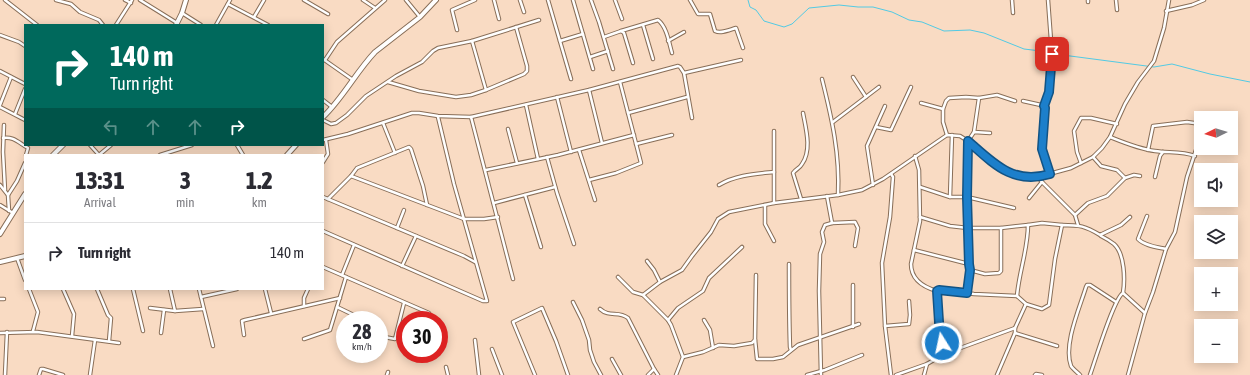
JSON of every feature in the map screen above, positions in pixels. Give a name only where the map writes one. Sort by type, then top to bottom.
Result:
[{"type":"street","points":[[5,0],[36,24]]},
{"type":"street","points":[[56,0],[71,4],[80,12],[99,20],[102,24]]},
{"type":"street","points":[[117,24],[131,2],[126,0]]},
{"type":"street","points":[[140,0],[176,24],[182,13],[186,0]]},
{"type":"street","points":[[217,24],[230,0]]},
{"type":"street","points":[[254,17],[264,0]]},
{"type":"street","points":[[304,0],[328,14]]},
{"type":"street","points":[[363,0],[375,8]]},
{"type":"street","points":[[353,80],[324,60],[337,42],[385,0]]},
{"type":"street","points":[[406,0],[420,17]]},
{"type":"street","points":[[324,118],[343,96],[353,80],[375,52],[420,17],[436,0]]},
{"type":"street","points":[[457,30],[452,10],[475,0]]},
{"type":"street","points":[[494,0],[500,19]]},
{"type":"street","points":[[520,0],[524,12]]},
{"type":"street","points":[[548,0],[571,78]]},
{"type":"street","points":[[573,0],[593,68]]},
{"type":"street","points":[[591,0],[613,69]]},
{"type":"street","points":[[615,0],[622,19]]},
{"type":"street","points":[[690,0],[698,14],[710,14],[715,31],[722,32],[736,28],[743,48]]},
{"type":"street","points":[[1012,0],[1013,13]]},
{"type":"street","points":[[1048,0],[1052,54],[1049,92],[1044,106],[1042,149],[1050,174]]},
{"type":"street","points":[[1116,0],[1117,10]]},
{"type":"street","points":[[644,295],[660,282],[682,270],[711,232],[718,219],[724,214],[774,203],[838,195],[862,190],[891,174],[947,134],[960,136],[968,141],[996,166],[1013,174],[1026,177],[1038,177],[1072,168],[1093,157],[1110,137],[1128,98],[1156,56],[1164,28],[1169,0]]},
{"type":"street","points":[[1166,11],[1192,5],[1204,0]]},
{"type":"street","points":[[228,4],[266,24]]},
{"type":"street","points":[[182,13],[199,24]]},
{"type":"street","points":[[324,120],[331,124],[336,123],[347,115],[366,96],[396,76],[422,62],[438,48],[472,41],[539,20]]},
{"type":"street","points":[[604,37],[658,20],[661,22],[664,29],[672,53]]},
{"type":"street","points":[[643,25],[652,59]]},
{"type":"street","points":[[387,82],[419,91],[456,97],[486,90],[524,74],[527,71],[527,66],[516,28]]},
{"type":"street","points":[[621,31],[625,36],[633,63]]},
{"type":"street","points":[[668,41],[684,32]]},
{"type":"street","points":[[560,41],[583,34]]},
{"type":"street","points":[[0,35],[24,45]]},
{"type":"street","points":[[472,41],[486,90]]},
{"type":"street","points":[[590,57],[608,51]]},
{"type":"street","points":[[684,74],[741,60]]},
{"type":"street","points":[[324,160],[328,154],[324,140],[412,113],[471,118],[589,90],[678,66],[684,74],[692,118]]},
{"type":"street","points":[[0,71],[24,84]]},
{"type":"street","points":[[11,77],[0,106],[24,119]]},
{"type":"street","points":[[853,77],[866,97]]},
{"type":"street","points":[[822,79],[837,144],[839,174],[838,195]]},
{"type":"street","points":[[589,180],[616,173],[639,164],[641,160],[620,82]]},
{"type":"street","points":[[833,122],[879,87]]},
{"type":"street","points":[[876,127],[891,130],[911,87]]},
{"type":"street","points":[[589,90],[602,143]]},
{"type":"street","points":[[14,114],[24,91]]},
{"type":"street","points":[[947,134],[943,122],[943,109],[949,98],[980,98],[997,95],[1015,101]]},
{"type":"street","points":[[557,97],[571,152]]},
{"type":"street","points":[[628,113],[687,97]]},
{"type":"street","points":[[967,293],[970,270],[967,197],[968,141],[974,132],[980,98]]},
{"type":"street","points":[[324,101],[333,108]]},
{"type":"street","points":[[1023,101],[1044,106]]},
{"type":"street","points":[[922,103],[943,109]]},
{"type":"street","points":[[526,104],[538,159]]},
{"type":"street","points":[[873,185],[867,146],[885,106]]},
{"type":"street","points":[[801,199],[793,173],[801,166],[806,154],[806,130],[803,113]]},
{"type":"street","points":[[324,231],[483,301],[487,300],[454,184],[438,116]]},
{"type":"street","points":[[471,118],[486,170],[513,279]]},
{"type":"street","points":[[1082,163],[1078,152],[1074,130],[1081,118],[1091,118],[1117,124]]},
{"type":"street","points":[[1148,150],[1154,126],[1186,122],[1194,123]]},
{"type":"street","points":[[383,123],[395,153]]},
{"type":"street","points":[[4,125],[2,138],[5,190]]},
{"type":"street","points":[[508,129],[517,163]]},
{"type":"street","points":[[774,131],[774,203]]},
{"type":"street","points":[[974,132],[990,132]]},
{"type":"street","points":[[486,170],[571,152],[634,135]]},
{"type":"street","points":[[636,144],[672,135]]},
{"type":"street","points":[[950,197],[952,135]]},
{"type":"street","points":[[2,138],[8,137],[24,146]]},
{"type":"street","points":[[1110,137],[1128,145],[1148,150],[1184,153],[1195,156],[1187,177],[1175,232],[1166,249],[1153,292],[1144,314],[1128,375]]},
{"type":"street","points":[[25,146],[28,148],[26,154]]},
{"type":"street","points":[[54,154],[62,146]]},
{"type":"street","points":[[91,146],[98,154]]},
{"type":"street","points":[[100,154],[110,146]]},
{"type":"street","points":[[163,154],[185,146]]},
{"type":"street","points":[[288,154],[296,146]]},
{"type":"street","points":[[328,199],[357,168],[409,147],[411,149],[423,186],[427,205]]},
{"type":"street","points":[[579,150],[595,200]]},
{"type":"street","points":[[1155,177],[1160,156],[1163,152]]},
{"type":"street","points":[[915,156],[919,170],[920,217],[911,264],[913,276],[916,281],[925,286],[937,291],[1017,296],[1026,304],[1042,309],[1049,306],[1055,259],[1062,225]]},
{"type":"street","points":[[548,157],[574,244]]},
{"type":"street","points":[[1093,157],[1100,165],[1117,170],[1125,178]]},
{"type":"street","points":[[8,195],[17,181],[24,165]]},
{"type":"street","points":[[719,185],[738,177],[774,172]]},
{"type":"street","points":[[891,174],[893,177],[890,217],[882,263],[885,326],[891,375]]},
{"type":"street","points":[[1075,215],[1088,203],[1107,196],[1125,178],[1134,175],[1140,176]]},
{"type":"street","points":[[351,176],[464,218],[484,219],[498,217]]},
{"type":"street","points":[[1038,177],[1075,215],[1078,225]]},
{"type":"street","points":[[1029,198],[1042,182]]},
{"type":"street","points":[[0,185],[8,195],[11,212]]},
{"type":"street","points":[[494,203],[556,187]]},
{"type":"street","points":[[920,187],[950,197],[967,197],[1014,208]]},
{"type":"street","points":[[0,234],[11,212],[24,195]]},
{"type":"street","points":[[525,195],[541,247]]},
{"type":"street","points":[[827,196],[832,223]]},
{"type":"street","points":[[324,197],[475,262]]},
{"type":"street","points":[[0,205],[11,212]]},
{"type":"street","points":[[765,205],[765,224],[774,241]]},
{"type":"street","points":[[397,228],[404,210]]},
{"type":"street","points":[[1147,216],[1138,240],[1152,246],[1166,249]]},
{"type":"street","points":[[920,217],[950,226],[968,228],[1001,228],[1042,223],[1078,225],[1100,235],[1115,245],[1122,259],[1125,278],[1123,293],[1120,294],[1104,331],[1100,348],[1090,375]]},
{"type":"street","points":[[1100,235],[1122,225],[1130,217]]},
{"type":"street","points":[[821,375],[819,291],[820,254],[824,242],[822,232],[825,225],[832,223],[856,222],[858,228],[855,246]]},
{"type":"street","points":[[1017,296],[1028,234],[1028,225]]},
{"type":"street","points":[[970,270],[985,274],[999,273],[1001,271],[1001,228]]},
{"type":"street","points":[[402,266],[416,236]]},
{"type":"street","points":[[342,275],[354,245]]},
{"type":"street","points":[[668,320],[678,308],[704,291],[709,278],[742,247]]},
{"type":"street","points":[[914,250],[969,264]]},
{"type":"street","points":[[0,262],[24,256]]},
{"type":"street","points":[[16,258],[24,278]]},
{"type":"street","points":[[647,261],[654,270],[660,282]]},
{"type":"street","points":[[790,264],[788,302],[790,317],[790,347],[792,350]]},
{"type":"street","points":[[324,267],[424,311]]},
{"type":"street","points":[[756,275],[755,339],[756,357],[758,360],[779,358],[788,354],[798,345],[859,324]]},
{"type":"street","points":[[304,340],[330,330],[346,277]]},
{"type":"street","points":[[618,277],[633,292],[644,295],[671,325],[683,357],[676,375]]},
{"type":"street","points":[[853,285],[853,327]]},
{"type":"street","points":[[1080,375],[1071,365],[1069,345],[1087,285],[1090,285],[1116,302]]},
{"type":"street","points":[[29,290],[38,312],[33,332]]},
{"type":"street","points":[[64,290],[74,314],[72,336]]},
{"type":"street","points":[[97,290],[108,315],[111,318],[109,341]]},
{"type":"street","points":[[133,290],[143,331]]},
{"type":"street","points":[[170,290],[175,311]]},
{"type":"street","points":[[199,290],[213,346]]},
{"type":"street","points":[[201,297],[229,290]]},
{"type":"street","points":[[265,290],[271,313]]},
{"type":"street","points":[[304,306],[304,298],[308,290]]},
{"type":"street","points":[[937,291],[939,322],[944,354]]},
{"type":"street","points":[[1123,293],[1144,314]]},
{"type":"street","points":[[244,335],[242,321],[340,298]]},
{"type":"street","points":[[885,326],[909,324],[909,301]]},
{"type":"street","points":[[573,302],[582,320],[589,340],[590,350],[594,362],[601,375]]},
{"type":"street","points":[[388,338],[395,339],[404,303]]},
{"type":"street","points":[[997,375],[1026,304]]},
{"type":"street","points":[[337,307],[345,311]]},
{"type":"street","points":[[150,308],[175,311],[203,309]]},
{"type":"street","points":[[535,375],[513,322],[542,308],[568,375]]},
{"type":"street","points":[[161,333],[164,310]]},
{"type":"street","points":[[600,310],[608,315],[622,314],[628,318],[658,375]]},
{"type":"street","points":[[704,320],[710,330],[713,348]]},
{"type":"street","points":[[896,375],[928,364],[944,354],[1015,328]]},
{"type":"street","points":[[4,375],[7,332]]},
{"type":"street","points":[[0,333],[33,332],[119,343]]},
{"type":"street","points":[[1015,333],[1057,346]]},
{"type":"street","points":[[683,357],[719,345],[729,346],[752,343],[755,339]]},
{"type":"street","points":[[92,375],[95,340]]},
{"type":"street","points":[[475,340],[480,375]]},
{"type":"street","points":[[492,349],[502,375]]},
{"type":"street","points":[[807,375],[862,354]]},
{"type":"street","points":[[612,359],[621,375]]},
{"type":"street","points":[[924,375],[928,364]]},
{"type":"street","points":[[446,367],[448,375]]},
{"type":"street","points":[[39,375],[41,369],[43,369],[63,375]]},
{"type":"street","points":[[648,375],[654,369]]},
{"type":"street","points":[[1035,375],[1042,375]]},
{"type":"waterway","points":[[748,0],[750,7],[756,10],[764,21],[784,27],[792,24],[809,8],[839,5],[873,7],[892,12],[909,20],[922,22],[944,31],[970,30],[984,33],[1024,49],[1049,52]]},
{"type":"waterway","points":[[1055,54],[1154,67],[1172,64],[1250,82]]},
{"type":"route","points":[[942,343],[936,293],[939,290],[967,293],[970,275],[967,197],[968,141],[996,166],[1013,174],[1026,177],[1038,177],[1050,174],[1042,145],[1044,106],[1049,92],[1052,54]]}]
